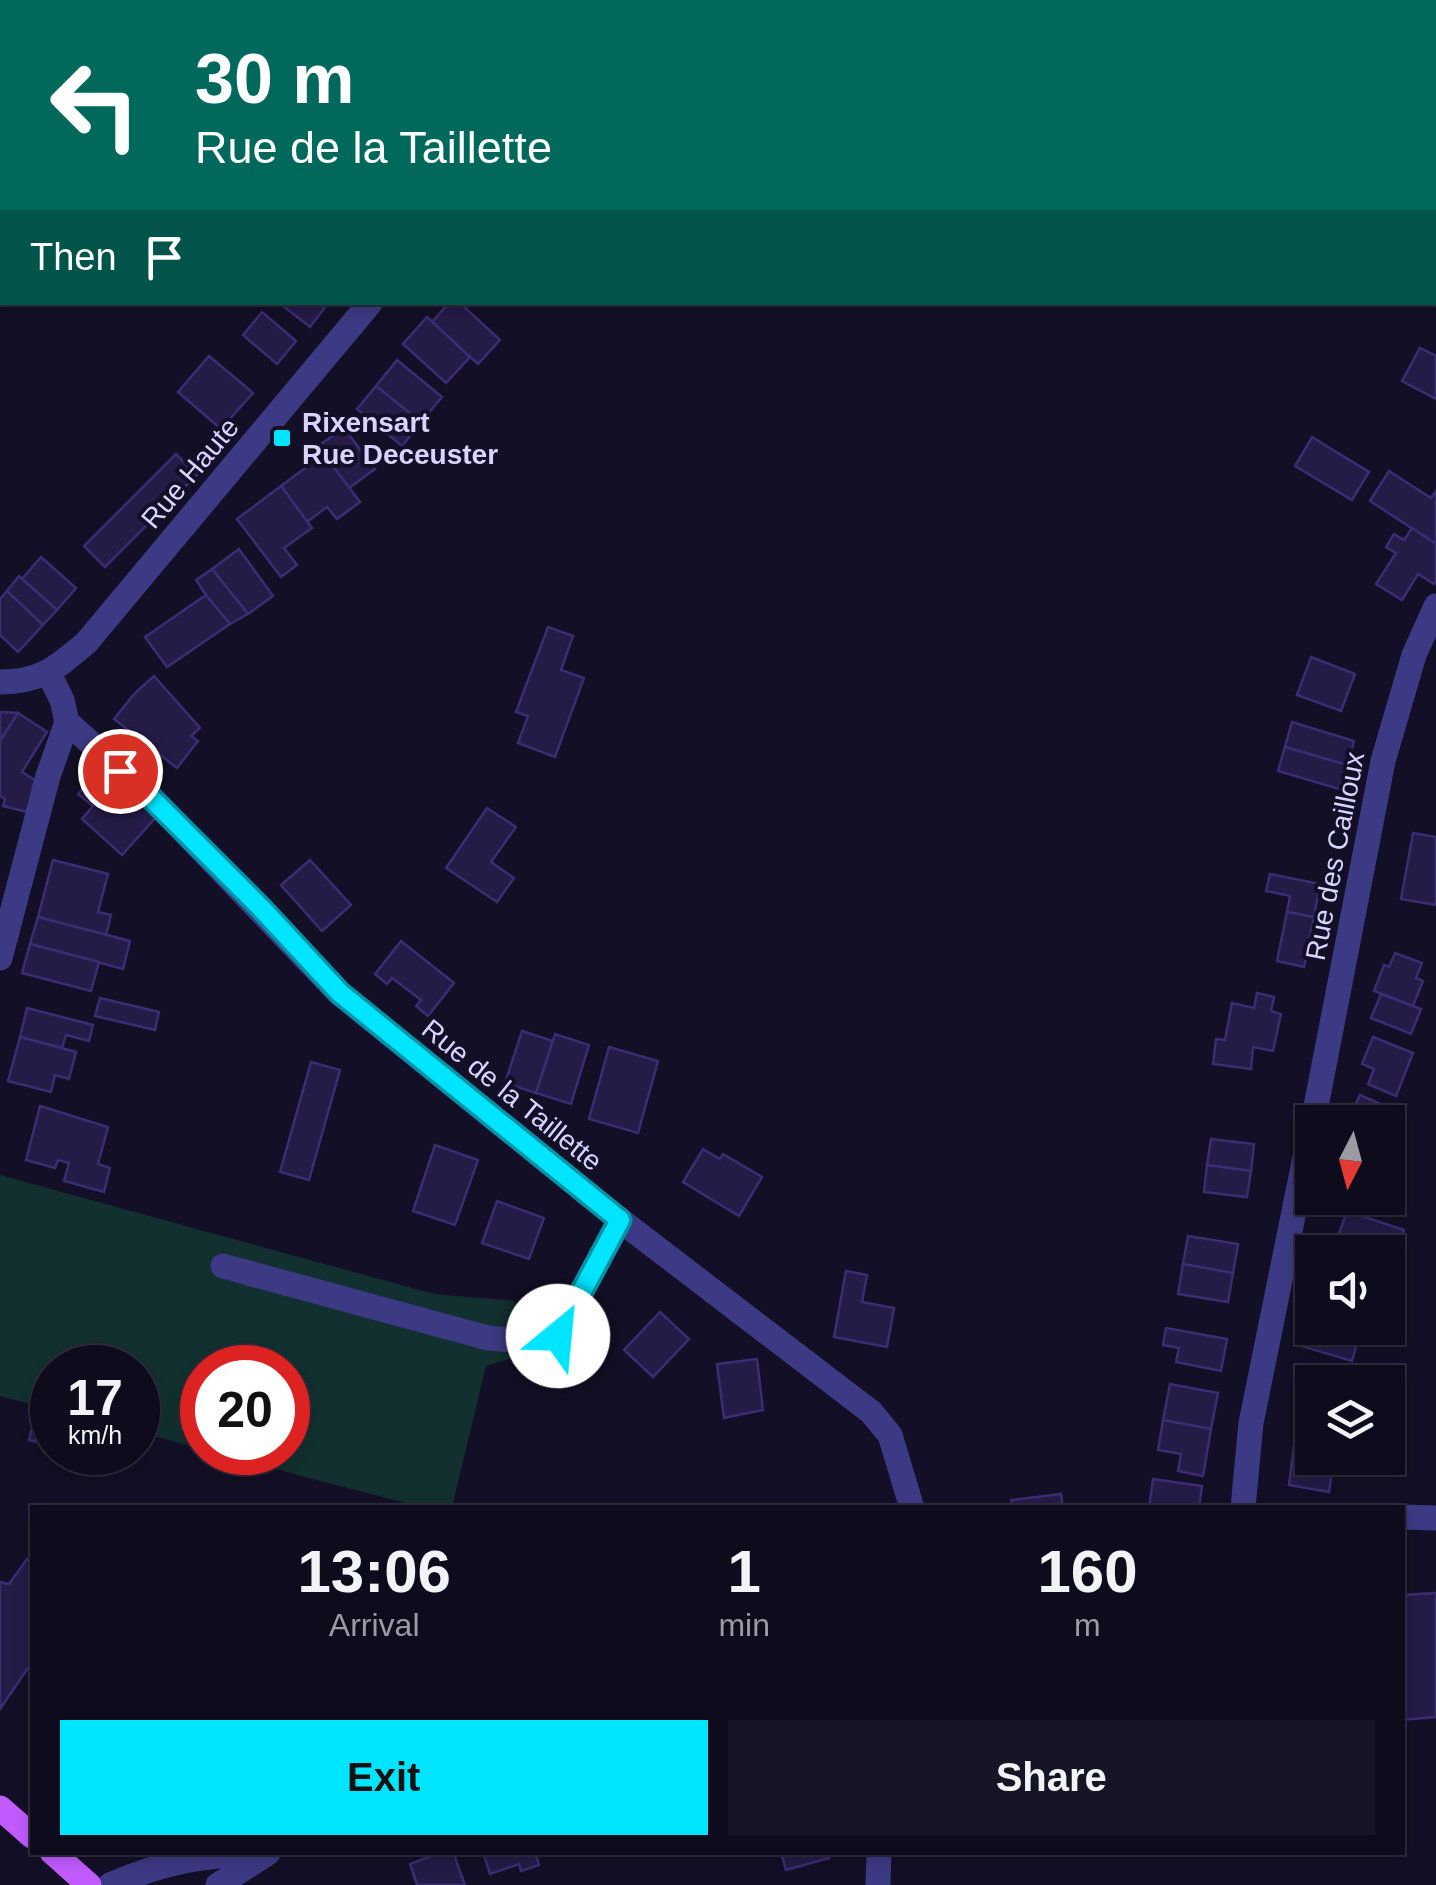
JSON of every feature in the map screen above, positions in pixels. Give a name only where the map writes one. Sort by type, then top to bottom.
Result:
[{"type":"main road","points":[[0,1808],[30,1834]]},
{"type":"main road","points":[[55,1855],[89,1885]]},
{"type":"street","name":"Rue Haute","points":[[48,672],[62,665],[98,630],[368,305]]},
{"type":"street","name":"Rue des Cailloux","points":[[1316,1105],[1383,761],[1414,655],[1436,606]]},
{"type":"street","points":[[0,682],[20,682],[48,672],[62,700],[66,722],[0,958]]},
{"type":"street","name":"Rue de la Taillette","points":[[66,722],[148,795],[340,993],[620,1220],[871,1412],[890,1435],[911,1505]]},
{"type":"street","name":"Rue des Cailloux","points":[[1243,1505],[1251,1423],[1295,1210]]},
{"type":"street","points":[[223,1266],[488,1338],[558,1336],[620,1220]]},
{"type":"street","points":[[1405,1517],[1436,1518]]},
{"type":"street","points":[[110,1885],[154,1866],[208,1855]]},
{"type":"street","points":[[218,1885],[265,1855]]},
{"type":"street","points":[[878,1885],[879,1855]]},
{"type":"green space","points":[[0,1175],[434,1294],[515,1301],[512,1358],[486,1366],[452,1505],[413,1505],[298,1475],[310,1475],[310,1345],[180,1345],[180,1443],[160,1438],[160,1345],[30,1345],[30,1404],[0,1396]]},
{"type":"building","points":[[282,305],[327,305],[310,327]]},
{"type":"building","points":[[447,305],[462,305],[500,340],[478,364],[432,322]]},
{"type":"building","points":[[262,312],[296,341],[277,364],[243,335]]},
{"type":"building","points":[[427,317],[470,357],[446,383],[403,344]]},
{"type":"building","points":[[1420,348],[1436,356],[1436,399],[1402,381]]},
{"type":"building","points":[[209,356],[253,393],[221,429],[178,392]]},
{"type":"building","points":[[397,360],[442,397],[421,422],[376,386]]},
{"type":"building","points":[[376,386],[421,422],[402,446],[357,409]]},
{"type":"building","points":[[344,428],[375,469],[349,488],[318,446]]},
{"type":"building","points":[[1312,437],[1369,472],[1352,500],[1295,466]]},
{"type":"building","points":[[176,454],[197,475],[105,567],[84,546]]},
{"type":"building","points":[[324,454],[360,502],[337,519],[327,507],[307,522],[281,486]]},
{"type":"building","points":[[1389,471],[1431,498],[1436,491],[1436,544],[1370,501]]},
{"type":"building","points":[[281,486],[312,528],[284,548],[297,565],[281,577],[237,519]]},
{"type":"building","points":[[1412,528],[1436,544],[1436,580],[1434,584],[1418,574],[1402,600],[1376,584],[1396,553],[1386,547],[1394,534],[1404,540]]},
{"type":"building","points":[[239,549],[273,596],[248,614],[212,569]]},
{"type":"building","points":[[41,557],[76,588],[57,610],[22,579]]},
{"type":"building","points":[[212,569],[248,614],[230,624],[196,580]]},
{"type":"building","points":[[19,576],[57,610],[43,625],[7,591]]},
{"type":"building","points":[[7,591],[43,625],[18,652],[0,635],[0,599]]},
{"type":"building","points":[[206,595],[230,624],[167,667],[145,637]]},
{"type":"building","points":[[548,627],[573,636],[561,670],[584,678],[555,757],[518,743],[528,716],[516,712]]},
{"type":"building","points":[[1311,657],[1355,674],[1341,711],[1297,695]]},
{"type":"building","points":[[154,676],[200,728],[191,736],[198,741],[177,768],[114,719]]},
{"type":"building","points":[[0,712],[18,713],[0,741]]},
{"type":"building","points":[[18,713],[47,732],[22,772],[35,780],[27,812],[3,806],[5,799],[0,796],[0,741]]},
{"type":"building","points":[[1292,722],[1354,741],[1347,765],[1285,747]]},
{"type":"building","points":[[1285,747],[1347,765],[1339,789],[1278,771]]},
{"type":"building","points":[[101,768],[156,817],[122,855],[82,819],[93,806],[78,794]]},
{"type":"building","points":[[487,808],[516,827],[491,862],[514,878],[497,902],[446,868]]},
{"type":"building","points":[[1413,833],[1436,837],[1436,905],[1401,899]]},
{"type":"building","points":[[53,860],[108,874],[98,912],[111,915],[106,935],[38,917]]},
{"type":"building","points":[[310,860],[351,905],[322,931],[281,885]]},
{"type":"building","points":[[1270,874],[1320,884],[1314,917],[1287,912],[1290,896],[1266,891]]},
{"type":"building","points":[[1287,912],[1314,917],[1304,967],[1277,961]]},
{"type":"building","points":[[38,917],[130,941],[123,969],[30,944]]},
{"type":"building","points":[[401,941],[454,983],[428,1016],[416,1006],[421,1000],[392,978],[387,984],[375,974]]},
{"type":"building","points":[[30,944],[99,962],[91,991],[22,973]]},
{"type":"building","points":[[1395,953],[1422,963],[1416,978],[1423,981],[1413,1006],[1374,991],[1384,965],[1389,967]]},
{"type":"building","points":[[1257,993],[1274,997],[1271,1011],[1281,1014],[1273,1051],[1253,1047],[1251,1069],[1213,1064],[1216,1039],[1225,1040],[1232,1003],[1254,1008]]},
{"type":"building","points":[[1381,994],[1421,1009],[1411,1034],[1371,1018]]},
{"type":"building","points":[[100,998],[159,1012],[155,1030],[95,1016]]},
{"type":"building","points":[[27,1008],[93,1025],[89,1041],[66,1035],[62,1048],[20,1037]]},
{"type":"building","points":[[522,1031],[553,1041],[536,1093],[505,1083]]},
{"type":"building","points":[[555,1034],[589,1045],[571,1104],[536,1093]]},
{"type":"building","points":[[20,1037],[76,1052],[69,1079],[55,1075],[51,1092],[8,1081]]},
{"type":"building","points":[[1373,1037],[1413,1053],[1396,1096],[1368,1084],[1374,1069],[1362,1064]]},
{"type":"building","points":[[609,1047],[658,1061],[638,1133],[589,1119]]},
{"type":"building","points":[[311,1062],[340,1070],[309,1180],[280,1172]]},
{"type":"building","points":[[1360,1095],[1383,1105],[1355,1105]]},
{"type":"building","points":[[40,1106],[108,1127],[98,1164],[110,1168],[104,1192],[64,1181],[69,1163],[58,1160],[55,1168],[26,1160]]},
{"type":"building","points":[[1211,1139],[1254,1144],[1251,1171],[1207,1165]]},
{"type":"building","points":[[435,1145],[478,1160],[455,1225],[413,1211]]},
{"type":"building","points":[[703,1149],[720,1159],[723,1154],[762,1177],[739,1216],[683,1182]]},
{"type":"building","points":[[1207,1165],[1251,1171],[1247,1197],[1204,1192]]},
{"type":"building","points":[[497,1201],[544,1218],[529,1259],[482,1243]]},
{"type":"building","points":[[1346,1215],[1359,1215],[1404,1230],[1402,1235],[1339,1235]]},
{"type":"building","points":[[1188,1236],[1238,1244],[1233,1273],[1183,1264]]},
{"type":"building","points":[[1183,1264],[1233,1273],[1228,1302],[1178,1294]]},
{"type":"building","points":[[846,1271],[867,1275],[862,1302],[894,1308],[887,1347],[834,1337]]},
{"type":"building","points":[[660,1312],[689,1339],[653,1377],[624,1350]]},
{"type":"building","points":[[1166,1328],[1227,1339],[1221,1371],[1176,1362],[1179,1348],[1163,1345]]},
{"type":"building","points":[[1298,1345],[1357,1345],[1352,1361]]},
{"type":"building","points":[[757,1359],[763,1410],[724,1418],[717,1364]]},
{"type":"building","points":[[1170,1384],[1218,1393],[1211,1429],[1163,1420]]},
{"type":"building","points":[[1163,1420],[1211,1429],[1203,1476],[1178,1471],[1181,1454],[1158,1450]]},
{"type":"building","points":[[1295,1438],[1295,1475],[1332,1475],[1329,1492],[1289,1485]]},
{"type":"building","points":[[1153,1479],[1202,1486],[1199,1505],[1149,1505]]},
{"type":"building","points":[[1061,1494],[1063,1505],[1012,1505],[1011,1500]]},
{"type":"building","points":[[27,1559],[30,1561],[30,1665],[0,1709],[0,1582],[9,1584]]},
{"type":"building","points":[[1436,1593],[1436,1717],[1405,1720],[1405,1595]]},
{"type":"building","points":[[434,1855],[454,1855],[465,1885],[417,1885],[410,1864]]},
{"type":"building","points":[[484,1855],[536,1855],[539,1865],[521,1871],[519,1864],[490,1874]]},
{"type":"building","points":[[782,1855],[828,1855],[829,1858],[786,1870]]},
{"type":"place","name":"Rixensart Rue Deceuster","points":[[282,438]]},
{"type":"route","points":[[120,771],[261,908],[340,993],[620,1220],[558,1336]]}]
